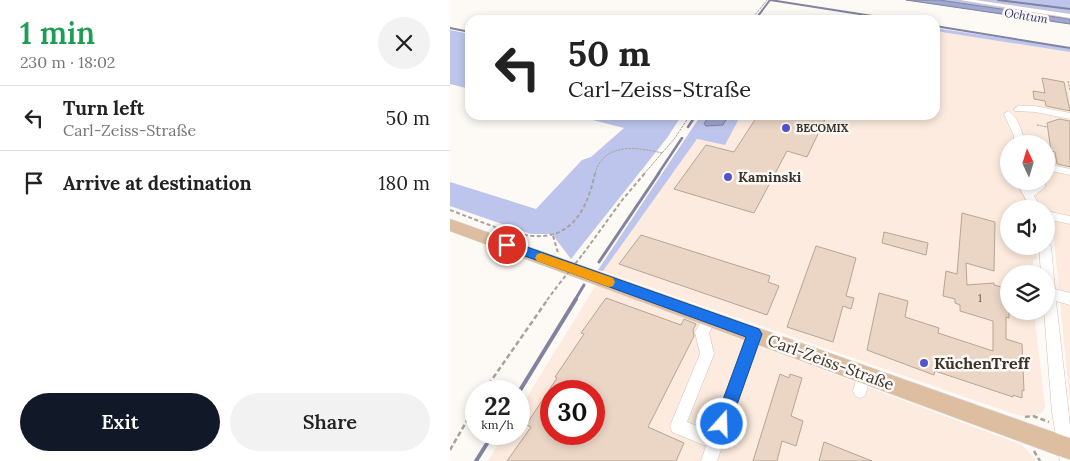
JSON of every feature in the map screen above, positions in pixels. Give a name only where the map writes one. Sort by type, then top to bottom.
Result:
[{"type":"main road","name":"Carl-Zeiss-Straße","points":[[450,225],[755,334],[862,382],[1068,452]]},
{"type":"street","points":[[963,0],[1070,16]]},
{"type":"street","points":[[1018,109],[1035,109],[1070,116]]},
{"type":"street","points":[[1008,114],[1018,135]]},
{"type":"street","points":[[1026,190],[1032,200]]},
{"type":"street","points":[[1029,195],[1034,190]]},
{"type":"street","points":[[1055,217],[1069,220]]},
{"type":"street","points":[[1055,295],[1070,299]]},
{"type":"street","points":[[710,318],[702,332],[707,354],[678,426],[716,442]]},
{"type":"street","points":[[1051,320],[1060,412],[1068,452]]},
{"type":"street","points":[[709,461],[755,334]]},
{"type":"path","points":[[755,15],[768,0]]},
{"type":"path","points":[[1068,81],[1070,90]]},
{"type":"path","points":[[491,380],[528,325],[623,199],[662,153],[686,120]]},
{"type":"path","points":[[1037,125],[1047,127]]},
{"type":"path","points":[[450,210],[530,237],[553,236],[566,230],[576,221],[585,208],[599,162],[610,153],[637,147],[662,153]]},
{"type":"path","points":[[450,450],[465,424]]},
{"type":"shaded area","points":[[939,0],[1070,0],[1070,19]]},
{"type":"shaded area","points":[[940,29],[1070,48],[1070,52],[940,32]]},
{"type":"shaded area","points":[[450,30],[465,33],[465,88],[450,84]]},
{"type":"shaded area","points":[[940,32],[1070,48],[1070,403],[1055,249],[1055,200],[1000,200],[1000,255],[1036,255],[1037,259],[1033,261],[1033,265],[1000,265],[1000,320],[1035,320],[1045,408],[1042,413],[1028,417],[1014,414],[603,271],[697,139],[725,145],[738,120],[940,120]]},
{"type":"shaded area","points":[[593,120],[679,120],[667,138],[571,259],[552,234],[531,234],[450,206],[450,182],[536,209],[582,160],[591,157],[624,128]]},
{"type":"shaded area","points":[[698,120],[738,120],[725,145],[697,139],[603,271],[598,270]]},
{"type":"shaded area","points":[[596,285],[1022,445],[1037,461],[488,461],[497,445],[530,445],[530,392]]},
{"type":"water","name":"Ochtum","points":[[906,0],[939,0],[1070,19],[1070,24]]},
{"type":"water","points":[[706,120],[726,120],[723,125],[706,126],[704,124]]},
{"type":"building","points":[[1042,78],[1064,82],[1070,111],[1046,106],[1045,101],[1034,99],[1033,91],[1045,93]]},
{"type":"building","points":[[1059,119],[1070,121],[1070,167],[1057,164],[1055,135],[1049,135],[1047,123]]},
{"type":"building","name":"Kaminski","points":[[755,120],[825,120],[807,157],[787,151],[754,213],[674,189],[706,145],[734,152]]},
{"type":"building","points":[[962,213],[995,222],[994,271],[966,263],[967,285],[994,283],[994,285],[1000,287],[1000,320],[1006,320],[1006,339],[1022,344],[1024,391],[1022,390],[1022,398],[1013,395],[1013,397],[935,371],[934,375],[867,350],[879,293],[908,301],[905,317],[939,328],[938,333],[993,351],[993,321],[960,311],[960,305],[955,303],[955,299],[943,296],[946,271],[957,274]]},
{"type":"building","points":[[884,232],[928,243],[926,255],[882,243]]},
{"type":"building","points":[[641,235],[770,276],[768,282],[779,286],[767,315],[619,264]]},
{"type":"building","points":[[816,246],[856,258],[846,296],[854,298],[851,309],[843,306],[833,342],[787,327]]},
{"type":"building","points":[[606,298],[681,325],[684,319],[696,324],[693,330],[694,336],[648,427],[684,443],[676,461],[507,461],[518,445],[530,445],[530,419],[540,404],[540,445],[605,445],[605,380],[556,380],[557,378],[555,377],[584,334],[581,333]]},
{"type":"building","points":[[780,374],[789,378],[790,374],[802,378],[791,416],[803,421],[796,446],[782,441],[777,461],[753,461]]},
{"type":"building","points":[[824,442],[872,461],[819,461]]},
{"type":"waterway","points":[[759,15],[770,0],[866,15]]},
{"type":"waterway","name":"Ochtum","points":[[998,0],[1070,9]]},
{"type":"waterway","points":[[940,27],[1070,48]]},
{"type":"waterway","points":[[450,28],[465,31]]},
{"type":"waterway","points":[[688,127],[693,120]]},
{"type":"waterway","points":[[658,174],[682,138]]},
{"type":"waterway","points":[[599,262],[659,173]]},
{"type":"waterway","points":[[575,300],[584,285]]},
{"type":"waterway","points":[[526,380],[576,299]]},
{"type":"waterway","points":[[476,461],[486,445]]},
{"type":"slow traffic","points":[[541,258],[609,282]]},
{"type":"place","name":"BECOMIX","points":[[786,128]]},
{"type":"place","name":"Kaminski","points":[[728,177]]},
{"type":"place","name":"KüchenTreff","points":[[924,363]]},
{"type":"route","points":[[507,245],[755,334],[722,424]]}]
